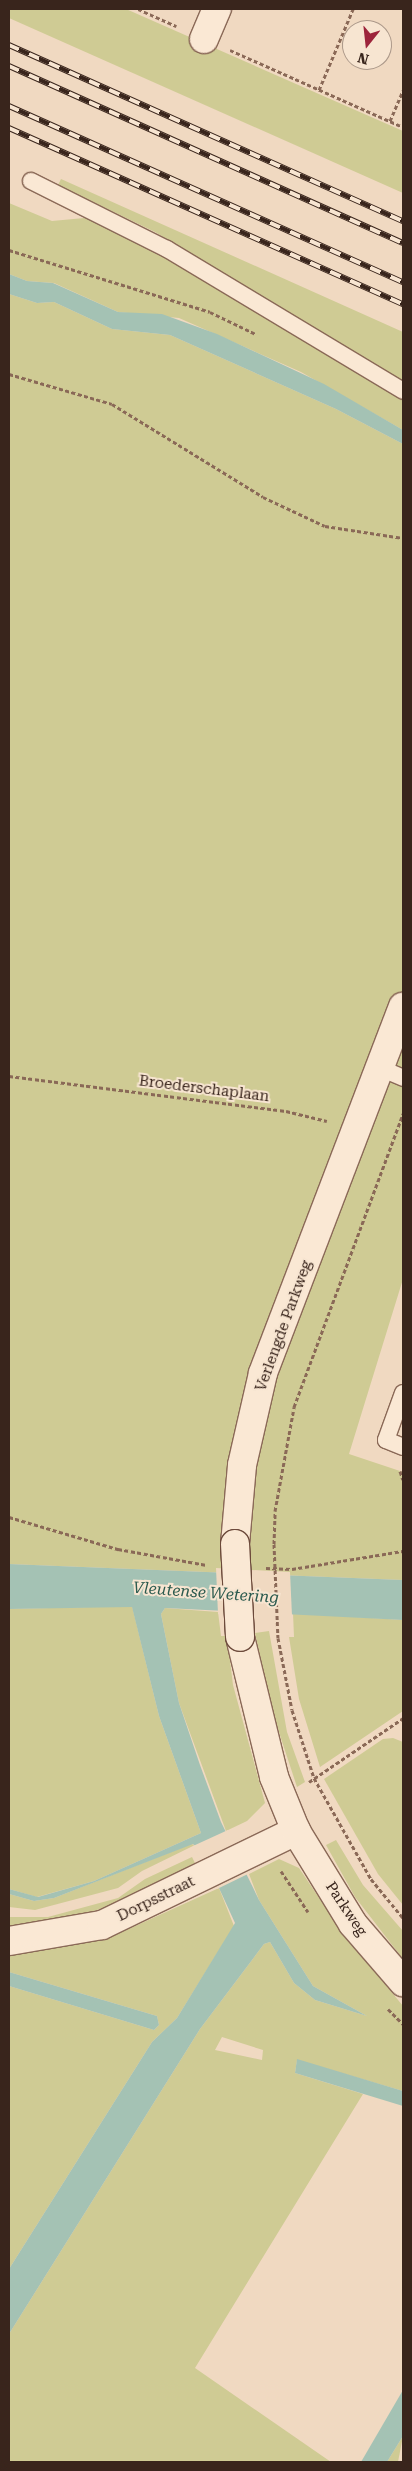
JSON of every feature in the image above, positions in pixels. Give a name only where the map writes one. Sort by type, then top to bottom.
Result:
[{"type":"street","points":[[204,39],[217,9]]},
{"type":"street","name":"Verlengde Parkweg","points":[[296,1830],[271,1769],[240,1637],[235,1544],[242,1465],[264,1373],[359,1129],[392,1073],[403,1007]]},
{"type":"street","name":"Dorpsstraat","points":[[9,1941],[102,1925],[296,1830]]},
{"type":"street","name":"Parkweg","points":[[296,1830],[353,1924],[403,1982]]},
{"type":"lane","points":[[31,181],[159,244],[403,390]]},
{"type":"lane","points":[[403,1393],[386,1440],[403,1447]]},
{"type":"path","points":[[138,9],[403,127]]},
{"type":"path","points":[[319,90],[353,9]]},
{"type":"path","points":[[390,121],[403,91]]},
{"type":"path","points":[[9,250],[210,312],[264,337]]},
{"type":"path","points":[[9,374],[112,404],[263,497],[325,526],[403,538]]},
{"type":"path","name":"Broederschaplaan","points":[[9,1076],[286,1111],[394,1139]]},
{"type":"path","points":[[403,1114],[294,1408],[276,1503],[274,1544],[278,1638],[292,1710],[314,1778],[332,1814],[371,1879],[403,1918]]},
{"type":"path","points":[[314,1778],[403,1720]]},
{"type":"shaded area","points":[[9,9],[126,9],[403,131],[403,193],[9,18]]},
{"type":"shaded area","points":[[61,179],[403,332],[403,382],[155,232],[58,185]]},
{"type":"shaded area","points":[[9,203],[52,221],[95,217],[176,263],[403,399],[403,430],[301,372],[179,318],[118,312],[54,283],[27,281],[9,274]]},
{"type":"shaded area","points":[[9,294],[37,303],[54,302],[112,329],[170,335],[336,409],[403,444],[403,1279],[349,1454],[403,1472],[403,1580],[9,1564]]},
{"type":"shaded area","points":[[132,1606],[159,1716],[201,1833],[94,1881],[37,1897],[9,1889],[9,1609]]},
{"type":"shaded area","points":[[165,1608],[218,1612],[221,1636],[227,1636],[233,1685],[265,1803],[247,1821],[226,1831],[179,1703],[161,1614]]},
{"type":"shaded area","points":[[293,1613],[403,1620],[403,1711],[320,1767],[299,1699],[289,1637],[294,1637]]},
{"type":"shaded area","points":[[269,1631],[287,1732],[305,1782],[297,1787],[273,1714],[255,1633]]},
{"type":"shaded area","points":[[393,1738],[403,1742],[403,1905],[378,1874],[324,1779],[383,1739]]},
{"type":"shaded area","points":[[336,1840],[363,1885],[403,1931],[403,1959],[355,1897],[326,1845]]},
{"type":"shaded area","points":[[191,1844],[195,1845],[142,1871],[118,1888],[35,1910],[9,1907],[9,1894],[34,1901],[54,1898]]},
{"type":"shaded area","points":[[192,1857],[195,1863],[113,1905],[68,1919],[9,1926],[9,1917],[48,1917],[118,1898],[145,1879]]},
{"type":"shaded area","points":[[279,1859],[299,1868],[342,1932],[403,2006],[403,2091],[297,2060],[295,2073],[363,2094],[195,2368],[331,2462],[9,2462],[9,2334],[200,2029],[264,1944],[270,1942],[294,1983],[315,2000],[367,2016],[313,1986],[259,1900],[249,1874]],"holes":[[[222,2037],[263,2050],[262,2060],[215,2050]]]},
{"type":"shaded area","points":[[219,1888],[234,1926],[177,2018],[152,2042],[9,2269],[9,1986],[154,2030],[159,2025],[157,2016],[9,1972],[9,1956],[122,1932]]},
{"type":"shaded area","points":[[403,2436],[398,2462],[387,2462]]},
{"type":"water","points":[[9,274],[27,281],[53,283],[118,312],[162,314],[217,334],[324,384],[403,430],[403,444],[336,409],[170,335],[112,329],[54,302],[37,303],[9,294]]},
{"type":"water","name":"Vleutense Wetering","points":[[9,1564],[403,1580],[403,1620],[165,1608],[161,1614],[179,1703],[200,1765],[221,1822],[259,1900],[313,1986],[367,2016],[315,2000],[294,1983],[270,1942],[264,1944],[200,2029],[9,2334],[9,2269],[152,2042],[177,2018],[235,1923],[203,1853],[193,1844],[54,1898],[34,1901],[9,1894],[9,1889],[38,1897],[94,1881],[201,1833],[159,1716],[132,1607],[9,1609]]},
{"type":"water","points":[[9,1972],[157,2016],[159,2025],[154,2030],[9,1986]]},
{"type":"water","points":[[297,2059],[403,2091],[403,2106],[295,2073]]},
{"type":"water","points":[[403,2390],[403,2436],[387,2462],[361,2462]]},
{"type":"pier","points":[[216,1568],[290,1572],[292,1616],[218,1614]]},
{"type":"pier","points":[[228,1830],[252,1872],[217,1889],[193,1846]]},
{"type":"railway","points":[[9,45],[403,221]]},
{"type":"railway","points":[[9,66],[403,243]]},
{"type":"railway","points":[[9,106],[403,282]]},
{"type":"railway","points":[[9,128],[403,304]]}]
